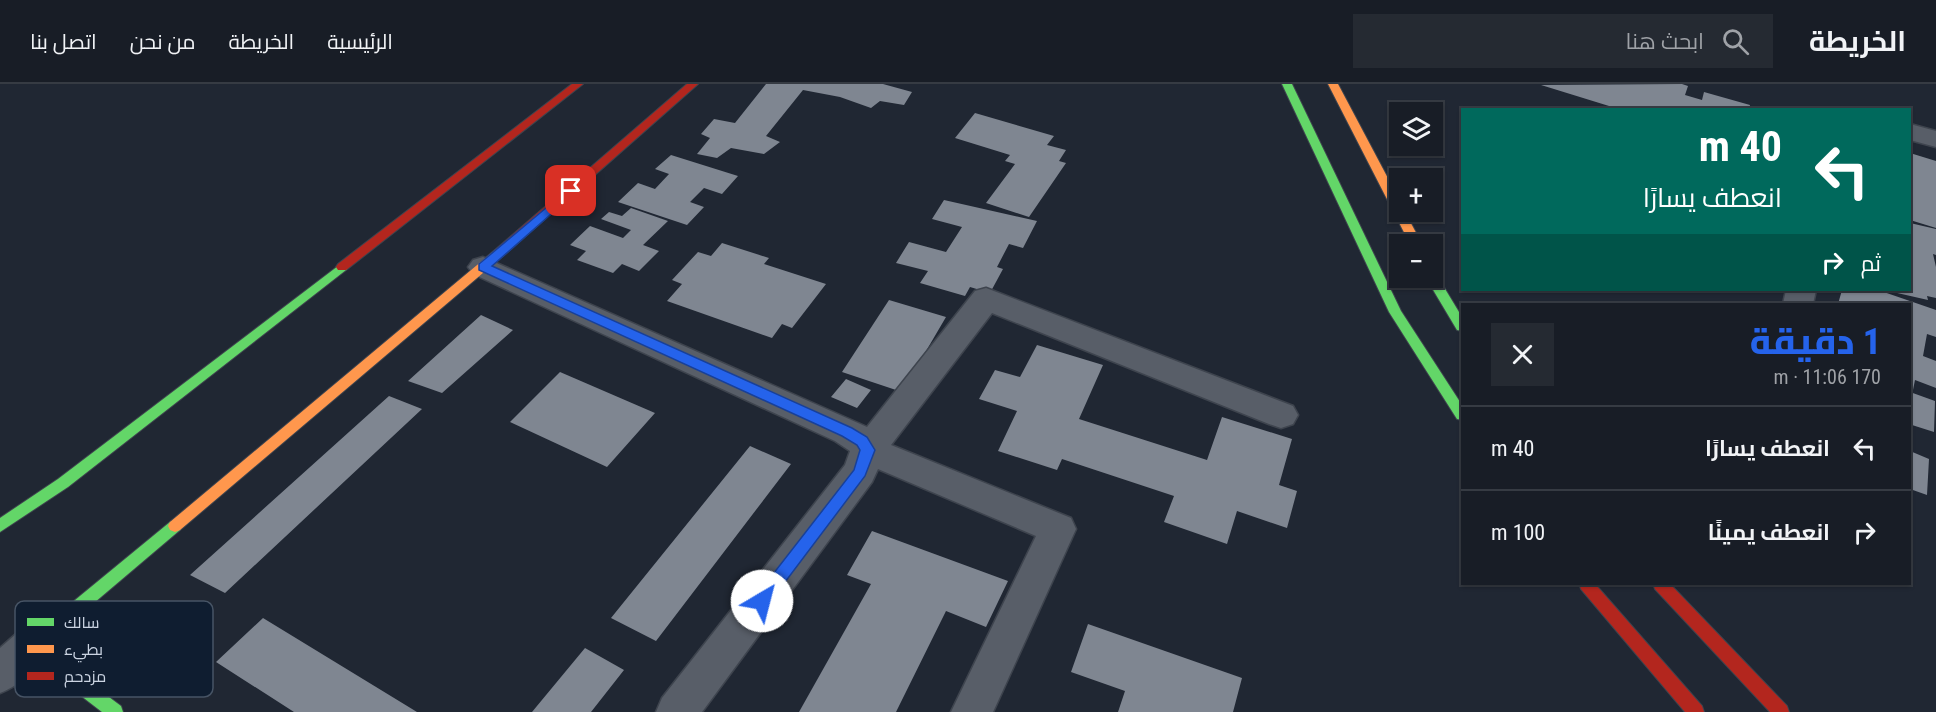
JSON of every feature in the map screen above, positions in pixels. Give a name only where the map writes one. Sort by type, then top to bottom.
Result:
[{"type":"main road","points":[[0,526],[63,483],[578,84]]},
{"type":"main road","points":[[85,601],[483,267],[693,84]]},
{"type":"main road","points":[[1287,84],[1395,312],[1461,413]]},
{"type":"main road","points":[[1333,84],[1411,234]]},
{"type":"main road","points":[[1439,288],[1461,325]]},
{"type":"main road","points":[[1587,585],[1696,712]]},
{"type":"main road","points":[[1661,585],[1781,712]]},
{"type":"main road","points":[[95,697],[115,712]]},
{"type":"street","points":[[1911,132],[1936,139]]},
{"type":"street","points":[[483,267],[847,432],[862,441],[868,450],[1058,529],[972,712]]},
{"type":"street","points":[[678,712],[860,472],[868,450],[986,299],[1281,415]]},
{"type":"street","points":[[0,674],[15,660]]},
{"type":"building","points":[[766,84],[883,84],[912,92],[904,105],[880,101],[871,108],[840,97],[803,90],[766,136],[780,142],[764,154],[731,148],[717,158],[697,154],[710,138],[701,134],[714,119],[735,123]]},
{"type":"building","points":[[1682,84],[1688,86],[1685,95],[1702,100],[1704,92],[1750,105],[1749,108],[1616,108],[1541,85]]},
{"type":"building","points":[[975,113],[1054,136],[1047,145],[1066,150],[1059,161],[1066,163],[1029,217],[986,203],[1015,164],[1005,161],[1010,155],[955,138]]},
{"type":"building","points":[[1911,153],[1936,161],[1936,228],[1911,220]]},
{"type":"building","points":[[671,155],[738,176],[722,194],[704,188],[690,202],[704,207],[687,225],[618,202],[638,183],[655,189],[669,174],[655,169]]},
{"type":"building","points":[[944,200],[1037,221],[1023,248],[1009,244],[997,267],[1003,269],[990,293],[970,287],[965,296],[920,283],[928,271],[896,263],[909,242],[946,252],[962,227],[932,219]]},
{"type":"building","points":[[631,208],[668,221],[643,245],[659,251],[639,271],[622,264],[613,273],[577,260],[586,251],[570,245],[590,226],[623,238],[631,230],[601,219],[609,212],[622,216]]},
{"type":"building","points":[[1911,223],[1936,229],[1936,255],[1933,254],[1936,267],[1936,298],[1927,296],[1928,300],[1888,291],[1911,291]]},
{"type":"building","points":[[722,243],[769,258],[764,264],[826,284],[792,328],[782,324],[772,338],[667,301],[682,284],[672,280],[698,252],[711,256]]},
{"type":"building","points":[[1842,291],[1881,291],[1936,310],[1936,337],[1927,334],[1923,356],[1936,361],[1936,388],[1915,380],[1913,390],[1911,389],[1911,303],[1838,303]]},
{"type":"building","points":[[889,300],[946,317],[902,392],[842,372]]},
{"type":"building","points":[[481,315],[513,330],[442,393],[408,381]]},
{"type":"building","points":[[1037,345],[1103,365],[1079,419],[1207,460],[1222,417],[1292,439],[1279,485],[1297,491],[1287,528],[1237,511],[1227,544],[1164,522],[1174,496],[1062,459],[1057,470],[998,451],[1017,411],[979,399],[995,370],[1020,377]]},
{"type":"building","points":[[560,372],[655,413],[607,467],[510,422]]},
{"type":"building","points":[[846,379],[871,390],[857,408],[831,397]]},
{"type":"building","points":[[1911,392],[1935,401],[1934,432],[1912,425],[1911,430]]},
{"type":"building","points":[[389,396],[422,409],[225,593],[190,575]]},
{"type":"building","points":[[750,446],[791,464],[656,641],[611,618]]},
{"type":"building","points":[[1911,451],[1929,459],[1927,495],[1911,489]]},
{"type":"building","points":[[872,531],[1008,581],[986,627],[946,611],[896,712],[799,712],[871,584],[847,575]]},
{"type":"building","points":[[263,618],[417,712],[294,712],[216,662]]},
{"type":"building","points":[[1088,624],[1242,678],[1233,712],[1118,712],[1125,691],[1071,672]]},
{"type":"building","points":[[585,648],[624,670],[591,712],[532,712]]},
{"type":"traffic: fast","points":[[1287,84],[1395,312],[1461,413]]},
{"type":"traffic: fast","points":[[0,526],[63,483],[342,267]]},
{"type":"traffic: fast","points":[[1439,288],[1461,325]]},
{"type":"traffic: fast","points":[[85,601],[175,526]]},
{"type":"traffic: fast","points":[[95,697],[115,712]]},
{"type":"traffic: slow","points":[[1333,84],[1411,234]]},
{"type":"traffic: slow","points":[[175,526],[499,253]]},
{"type":"traffic: jam","points":[[342,267],[578,84]]},
{"type":"traffic: jam","points":[[499,253],[693,84]]},
{"type":"traffic: jam","points":[[1587,585],[1696,712]]},
{"type":"traffic: jam","points":[[1661,585],[1781,712]]},
{"type":"route","points":[[571,191],[483,267],[847,432],[862,441],[868,450],[860,472],[762,601]]}]
